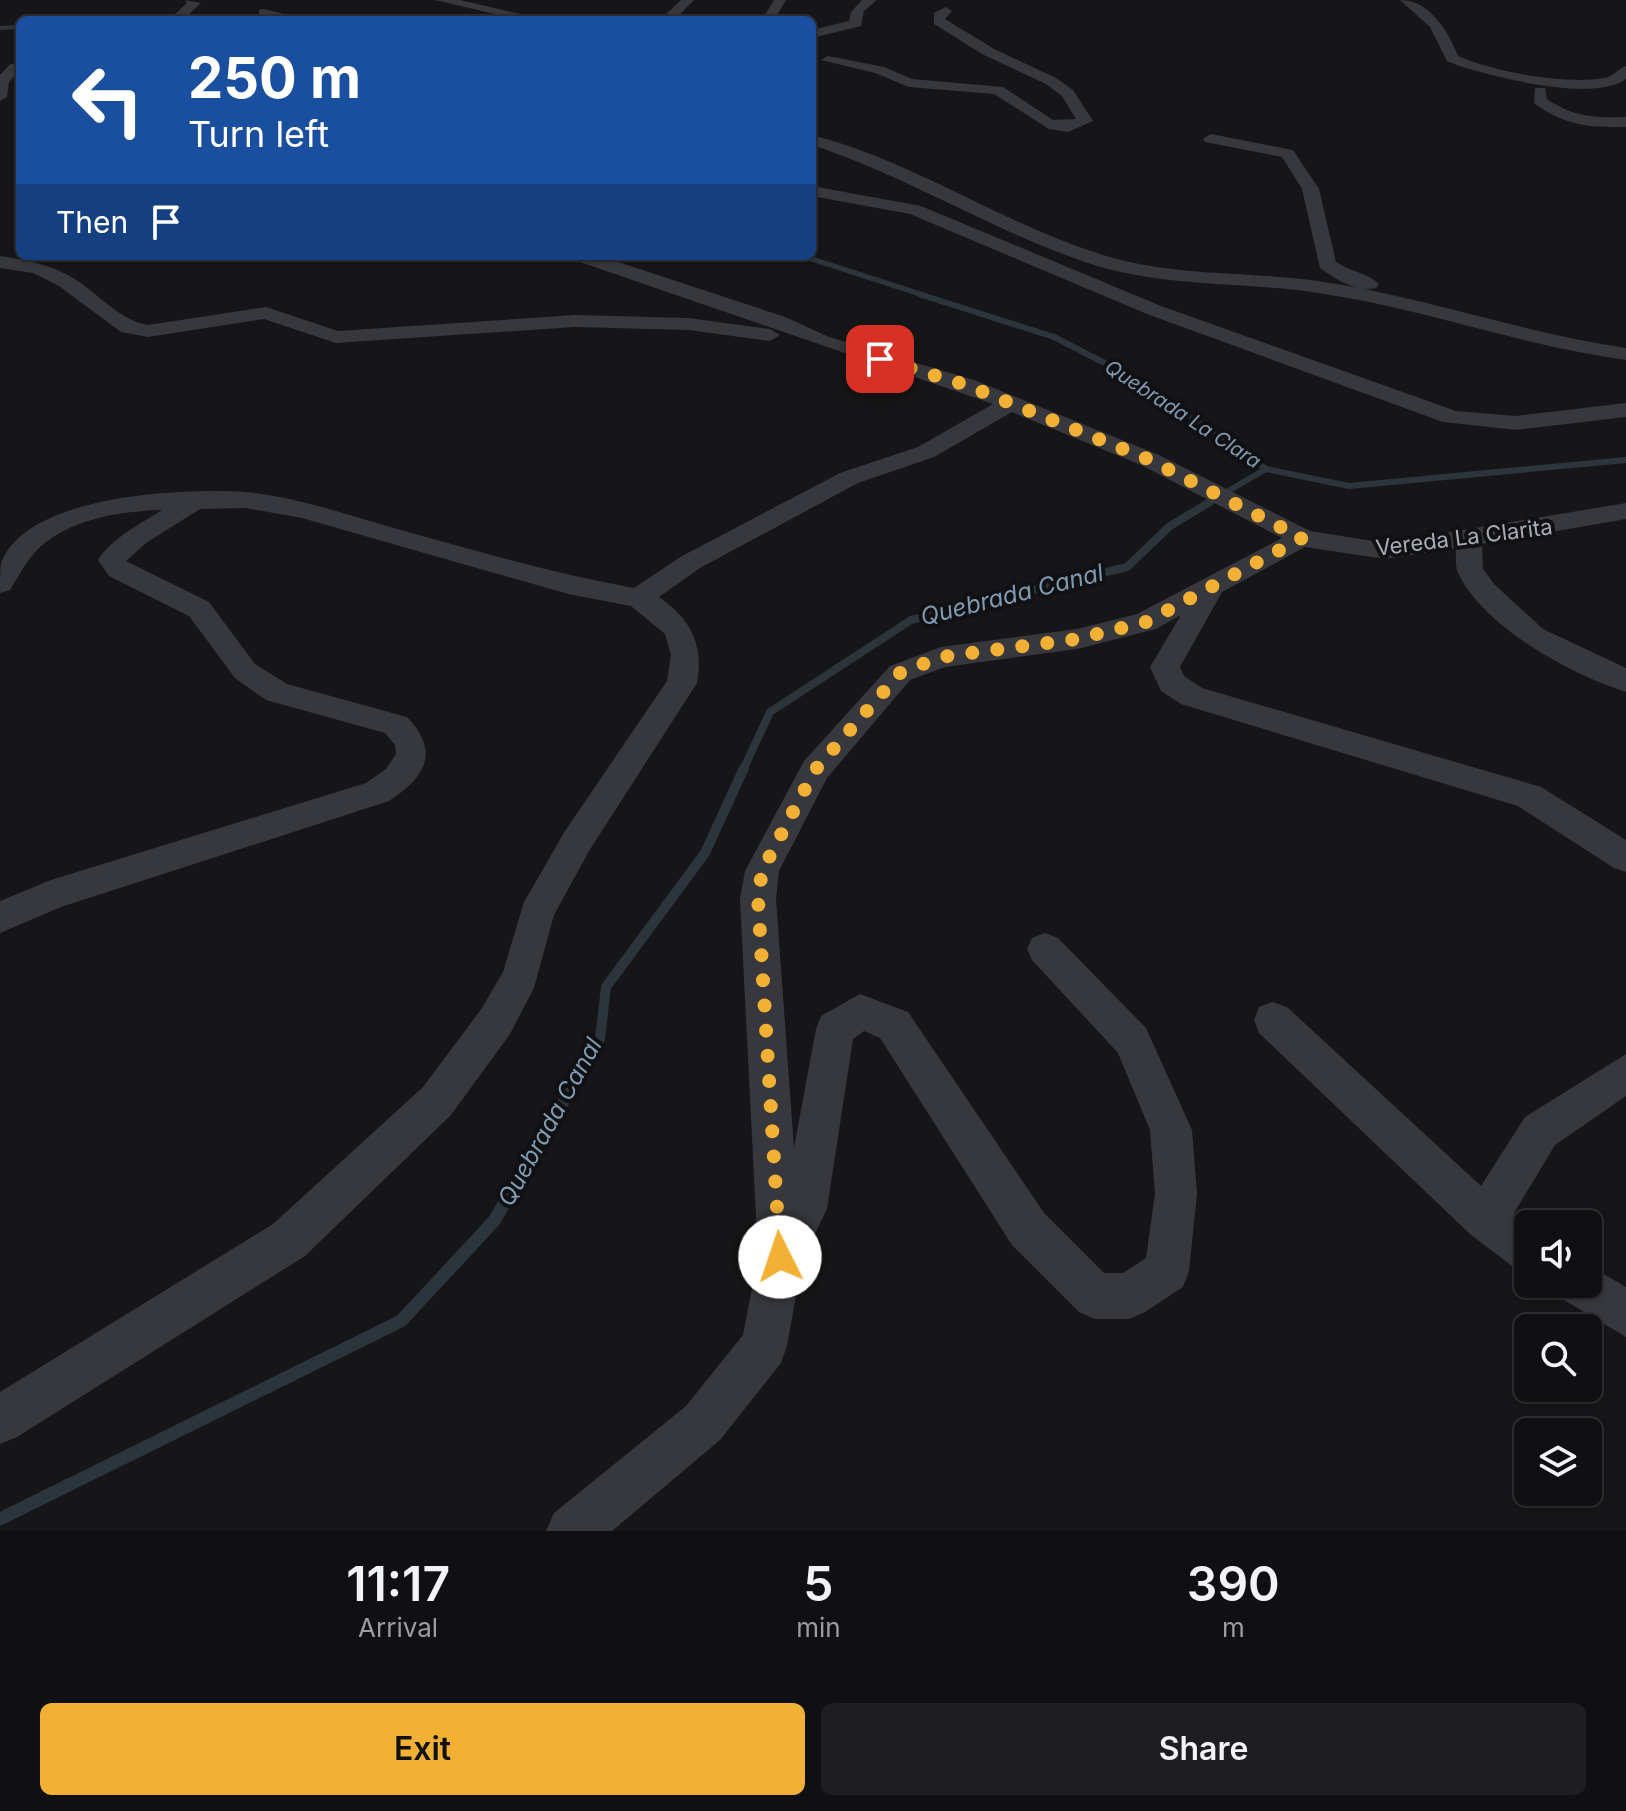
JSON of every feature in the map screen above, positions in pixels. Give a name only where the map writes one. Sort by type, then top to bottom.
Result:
[{"type":"street","points":[[441,0],[520,16]]},
{"type":"street","points":[[670,16],[688,0]]},
{"type":"street","points":[[816,33],[856,23],[855,17],[861,5],[871,0]]},
{"type":"street","points":[[1406,0],[1436,23],[1445,35],[1452,58],[1459,63],[1493,72],[1563,82],[1613,97]]},
{"type":"street","points":[[180,16],[197,1]]},
{"type":"street","points":[[816,64],[828,60],[879,70],[909,83],[998,90],[1049,124],[1068,127],[1085,121],[1068,93],[1051,81],[989,52],[939,21],[939,16],[946,11]]},
{"type":"street","points":[[263,13],[275,16]]},
{"type":"street","points":[[816,55],[829,57],[828,60]]},
{"type":"street","points":[[0,97],[2,81],[12,67]]},
{"type":"street","points":[[1563,82],[1616,79],[1626,70]]},
{"type":"street","points":[[1540,91],[1539,100],[1563,118],[1581,124],[1626,122]]},
{"type":"street","points":[[1211,139],[1287,153],[1296,161],[1305,175],[1327,264],[1342,275],[1473,325]]},
{"type":"street","points":[[816,141],[857,153],[1092,259],[1181,279],[1318,287],[1524,337],[1626,354]]},
{"type":"street","points":[[816,192],[915,210],[1154,310],[1451,417],[1483,424],[1522,425],[1626,410]]},
{"type":"street","points":[[593,260],[778,321],[822,341]]},
{"type":"street","points":[[0,262],[38,268],[66,282],[128,328],[148,331],[242,314],[266,313],[336,337],[575,321],[688,324],[822,341]]},
{"type":"street","name":"Vereda La Clarita","points":[[822,341],[966,385],[1150,460],[1302,538],[1385,551],[1594,519],[1626,511]]},
{"type":"street","points":[[639,598],[691,562],[849,478],[926,452],[1011,403]]},
{"type":"street","points":[[0,918],[94,881],[377,792],[408,765],[412,747],[410,738],[396,725],[277,692],[245,671],[199,609],[119,570],[111,560],[137,537],[198,499]]},
{"type":"street","points":[[0,584],[27,544],[53,524],[77,516],[146,503],[198,499],[245,500],[305,511],[568,585],[639,598],[661,610],[680,632],[688,659],[682,683],[577,841],[537,913],[521,976],[496,1021],[437,1101],[289,1240],[0,1420]]},
{"type":"street","points":[[572,1531],[703,1423],[764,1346],[780,1257],[758,899],[762,871],[815,770],[900,673],[941,657],[1077,639],[1146,622],[1302,538]]},
{"type":"street","points":[[1469,539],[1470,570],[1484,590],[1533,636],[1626,681]]},
{"type":"street","points":[[1210,590],[1165,667],[1172,683],[1192,696],[1529,796],[1626,858]]},
{"type":"street","points":[[780,1257],[805,1209],[835,1029],[860,1012],[894,1025],[1028,1229],[1095,1296],[1129,1296],[1167,1271],[1176,1194],[1171,1130],[1132,1041],[1045,949]]},
{"type":"street","points":[[1273,1020],[1485,1219],[1514,1240]]},
{"type":"street","points":[[1485,1219],[1540,1131],[1626,1073]]},
{"type":"street","points":[[1601,1298],[1626,1314]]},
{"type":"waterway","name":"Quebrada La Clara","points":[[0,28],[16,27]]},
{"type":"waterway","name":"Quebrada La Clara","points":[[815,260],[926,296]]},
{"type":"waterway","name":"Quebrada La Clara","points":[[919,294],[1054,337],[1134,378],[1266,469]]},
{"type":"waterway","name":"Quebrada La Clara","points":[[1266,469],[1349,486],[1626,460]]},
{"type":"waterway","name":"Quebrada Canal","points":[[1206,504],[1266,469]]},
{"type":"waterway","name":"Quebrada Canal","points":[[743,770],[770,712],[911,620],[1127,567],[1170,526],[1210,502]]},
{"type":"waterway","name":"Quebrada Canal","points":[[561,1106],[600,1039],[606,987],[705,853],[744,768]]},
{"type":"waterway","name":"Quebrada Canal","points":[[0,1519],[401,1321],[494,1221],[562,1104]]},
{"type":"route","points":[[780,1257],[758,899],[762,871],[815,770],[900,673],[941,657],[1077,639],[1146,622],[1302,538],[1150,460],[966,385],[880,359]]}]
